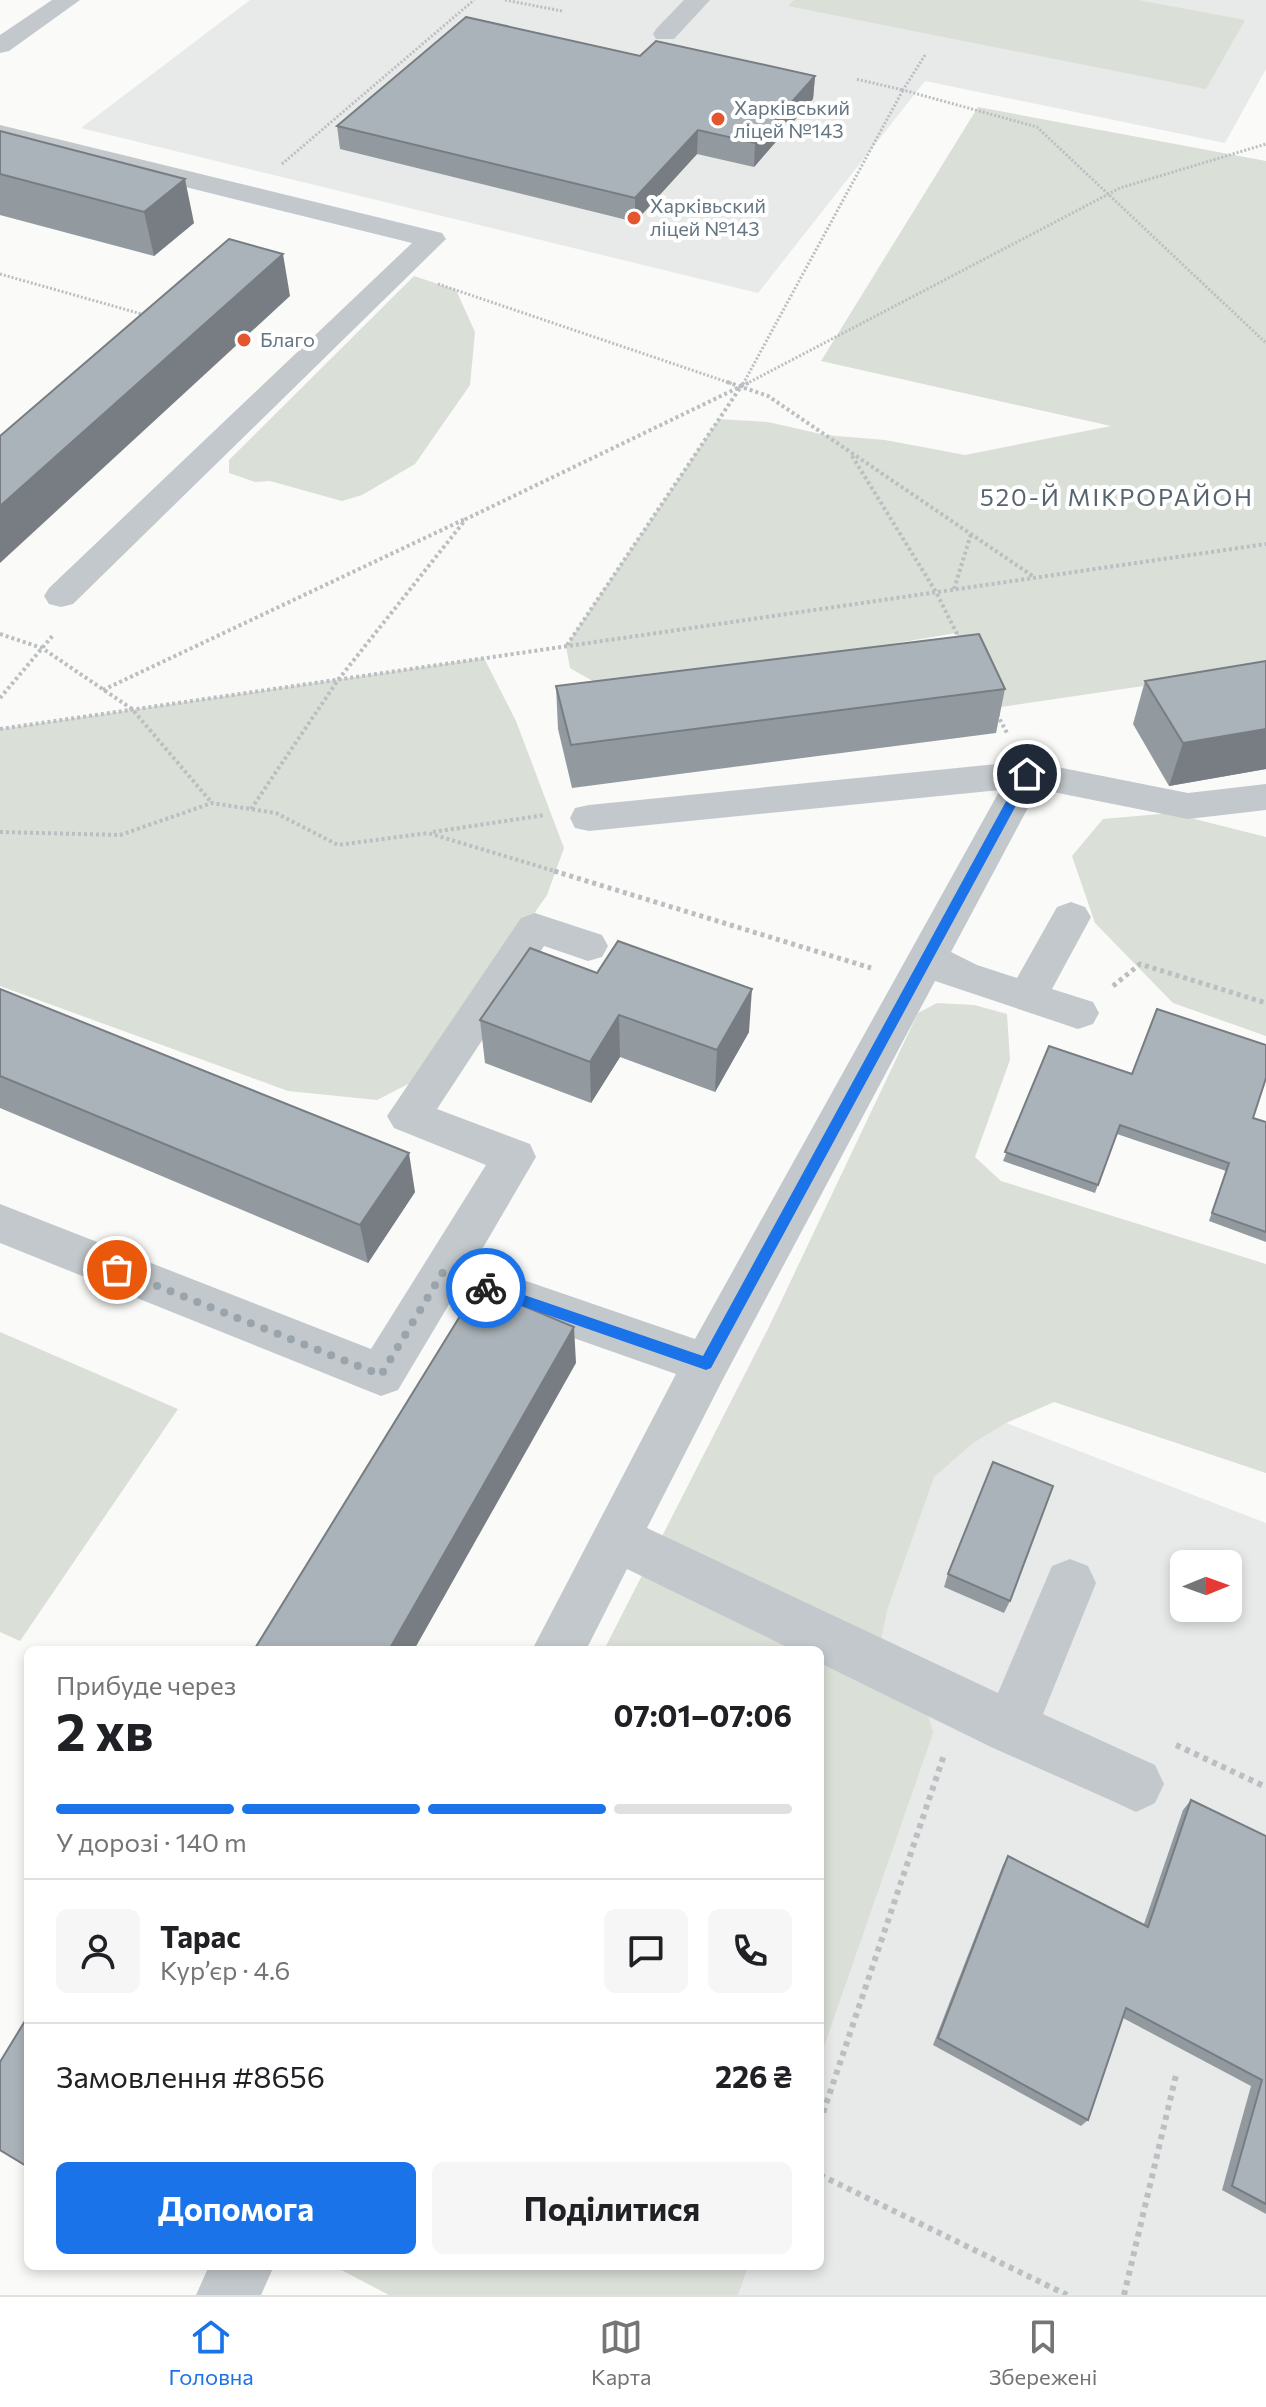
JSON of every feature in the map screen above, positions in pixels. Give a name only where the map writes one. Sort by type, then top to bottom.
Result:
[{"type":"lane","points":[[0,46],[68,0]]},
{"type":"lane","points":[[665,34],[698,0]]},
{"type":"lane","points":[[0,133],[432,239],[61,596]]},
{"type":"lane","points":[[560,1646],[706,1364],[1027,774]]},
{"type":"lane","points":[[589,818],[1027,774],[1188,806],[1266,797]]},
{"type":"lane","points":[[1027,997],[1071,917]]},
{"type":"lane","points":[[0,1223],[381,1375],[514,1157],[409,1116],[535,928],[588,946]]},
{"type":"lane","points":[[920,970],[962,976],[1078,1013]]},
{"type":"lane","points":[[443,1272],[706,1364]]},
{"type":"lane","points":[[615,1538],[1010,1728],[1136,1784]]},
{"type":"lane","points":[[1010,1728],[1070,1583]]},
{"type":"lane","points":[[228,2295],[240,2270]]},
{"type":"path","points":[[248,194],[474,0]]},
{"type":"path","points":[[505,0],[562,11]]},
{"type":"path","points":[[566,646],[741,387],[925,55]]},
{"type":"path","points":[[856,79],[1037,127],[1266,343]]},
{"type":"path","points":[[103,690],[741,387],[1109,194],[1266,144]]},
{"type":"path","points":[[399,271],[768,396],[1035,578]]},
{"type":"path","points":[[0,274],[158,318]]},
{"type":"path","points":[[850,452],[936,592],[963,645]]},
{"type":"path","points":[[251,809],[338,680],[466,519]]},
{"type":"path","points":[[954,589],[971,534]]},
{"type":"path","points":[[0,729],[1266,544]]},
{"type":"path","points":[[0,698],[60,627]]},
{"type":"path","points":[[0,634],[42,648],[132,709],[212,803]]},
{"type":"path","points":[[994,708],[1027,774]]},
{"type":"path","points":[[0,832],[120,835],[212,803],[276,813],[338,845],[428,833],[920,970]]},
{"type":"path","points":[[1140,964],[1266,1003]]},
{"type":"path","points":[[824,2110],[961,1704]]},
{"type":"path","points":[[1136,1784],[1151,1733],[1266,1787]]},
{"type":"path","points":[[1124,2295],[1176,2075]]},
{"type":"path","points":[[824,2177],[1067,2295]]},
{"type":"shaded area","name":"Харківьский ліцей №143","points":[[250,0],[1266,0],[1266,69],[1225,143],[925,81],[758,293],[81,128]]},
{"type":"shaded area","points":[[794,0],[1138,0],[1245,20],[1206,89],[788,6]]},
{"type":"shaded area","points":[[978,107],[1266,161],[1266,668],[994,708],[956,633],[755,667],[596,683],[570,668],[566,646],[719,419],[768,422],[825,435],[885,440],[965,455],[1111,426],[821,361]]},
{"type":"shaded area","points":[[414,276],[456,290],[475,332],[470,385],[415,464],[362,495],[342,501],[270,481],[255,482],[229,473],[229,460]]},
{"type":"shaded area","points":[[484,658],[516,721],[564,848],[547,895],[420,1078],[377,1100],[288,1091],[0,986],[0,729]]},
{"type":"shaded area","points":[[1171,813],[1266,837],[1266,1036],[1173,1003],[1095,923],[1072,856],[1103,819]]},
{"type":"shaded area","points":[[937,1003],[974,1005],[1007,1014],[1010,1060],[975,1157],[1001,1181],[1266,1264],[1266,1473],[1054,1402],[1006,1423],[973,1443],[934,1477],[887,1610],[874,1676],[926,1708],[933,1733],[824,2046],[824,1646],[606,1646],[767,1331],[918,1013]]},
{"type":"shaded area","points":[[767,1331],[1266,1523],[1266,2295],[389,2295],[342,2270],[824,2270],[824,1646],[606,1646]]},
{"type":"shaded area","points":[[0,1332],[178,1409],[20,1641],[0,1632]]},
{"type":"shaded area","points":[[342,2270],[747,2270],[738,2295],[389,2295]]},
{"type":"building","points":[[466,17],[640,56],[656,41],[815,76],[755,143],[698,130],[635,198],[337,126]]},
{"type":"building","points":[[0,131],[185,179],[144,212],[0,174]]},
{"type":"building","points":[[229,239],[283,254],[0,506],[0,436]]},
{"type":"building","points":[[979,634],[1005,689],[571,745],[556,686]]},
{"type":"building","points":[[1266,661],[1266,729],[1183,743],[1145,681]]},
{"type":"building","points":[[618,941],[752,989],[717,1050],[619,1015],[590,1062],[480,1020],[530,948],[597,973]]},
{"type":"building","points":[[0,989],[409,1153],[360,1225],[0,1076]]},
{"type":"building","points":[[1157,1009],[1266,1045],[1266,1078],[1253,1118],[1266,1122],[1266,1232],[1212,1213],[1229,1163],[1120,1125],[1098,1185],[1005,1152],[1049,1046],[1132,1074]]},
{"type":"building","points":[[478,1287],[574,1327],[391,1646],[256,1646]]},
{"type":"building","points":[[993,1462],[1053,1486],[1010,1601],[948,1574]]},
{"type":"building","points":[[1191,1800],[1266,1836],[1266,2204],[1232,2186],[1262,2080],[1126,2008],[1088,2120],[938,2038],[1008,1856],[1148,1927]]},
{"type":"building","points":[[24,2023],[24,2165],[0,2150],[0,2062]]},
{"type":"way so far","points":[[117,1270],[381,1375],[443,1272],[486,1288]]},
{"type":"place","name":"Харківський ліцей №143","points":[[718,119]]},
{"type":"place","name":"Харківьский ліцей №143","points":[[634,218]]},
{"type":"place","name":"Благо","points":[[244,340]]},
{"type":"district","name":"520-Й МІКРОРАЙОН","points":[[1117,498]]},
{"type":"route","points":[[486,1288],[706,1364],[1027,774]]}]
